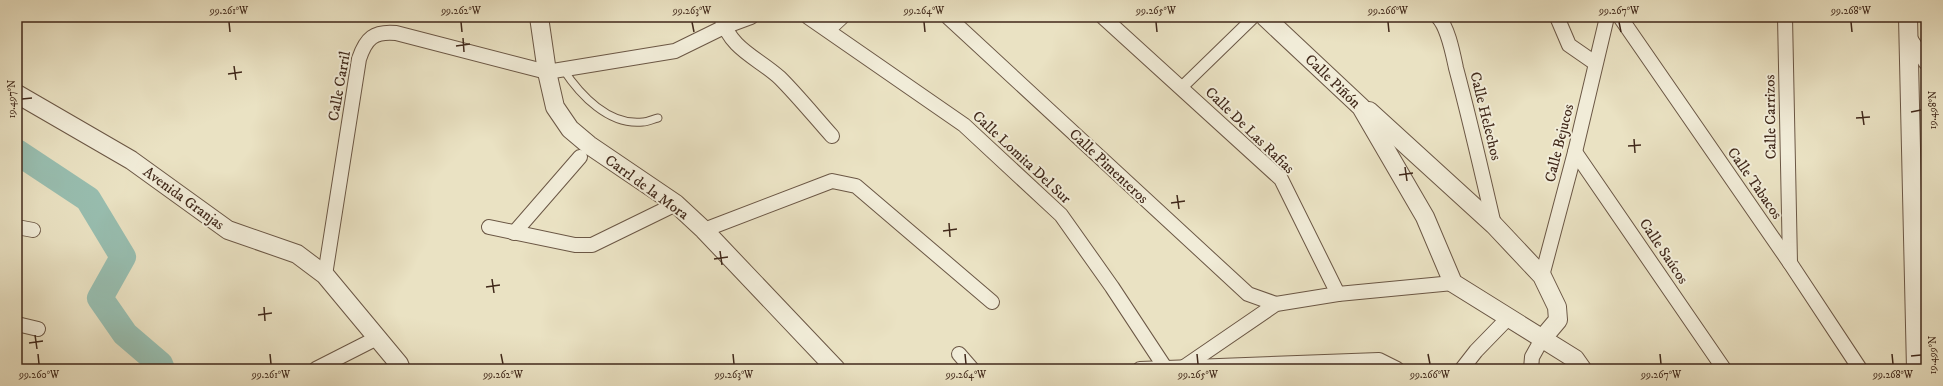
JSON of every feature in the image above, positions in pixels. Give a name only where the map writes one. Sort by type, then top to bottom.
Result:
[{"type":"street","name":"Carrl de la Mora","points":[[539,17],[555,71],[555,107],[570,130],[589,145],[676,204],[704,230],[836,369]]},
{"type":"street","points":[[555,71],[675,51],[723,22],[751,17]]},
{"type":"street","name":"Calle Lomita Del Sur","points":[[808,17],[964,125],[1061,215],[1112,287],[1166,369]]},
{"type":"street","points":[[828,30],[842,17]]},
{"type":"street","name":"Calle Pimenteros","points":[[948,17],[1248,294],[1276,304]]},
{"type":"street","name":"Calle De Las Rafias","points":[[1103,17],[1281,179],[1338,294]]},
{"type":"street","points":[[1181,88],[1254,17]]},
{"type":"street","name":"Calle Piñón","points":[[1265,17],[1361,107],[1425,217],[1454,283]]},
{"type":"street","name":"Calle Helechos","points":[[1438,17],[1442,21],[1452,50],[1494,225]]},
{"type":"street","points":[[1557,17],[1569,45],[1595,63]]},
{"type":"street","name":"Calle Bejucos","points":[[1542,276],[1576,152],[1606,17]]},
{"type":"street","name":"Calle Tabacos","points":[[1620,17],[1790,263],[1860,369]]},
{"type":"street","name":"Calle Carrizos","points":[[1785,17],[1790,263]]},
{"type":"street","points":[[1908,17],[1916,369]]},
{"type":"street","points":[[723,22],[734,43],[780,78],[832,136]]},
{"type":"street","name":"Calle Carril","points":[[324,275],[359,59],[364,45],[371,37],[383,32],[396,33],[555,71]]},
{"type":"street","points":[[1908,35],[1926,64]]},
{"type":"street","name":"Avenida Granjas","points":[[17,94],[131,160],[228,230],[297,254],[324,275],[399,364],[401,369]]},
{"type":"street","points":[[1361,107],[1374,114],[1494,225],[1542,276],[1557,307],[1558,320],[1542,339],[1532,357],[1531,369]]},
{"type":"street","name":"Calle Saúcos","points":[[1576,152],[1724,369]]},
{"type":"street","points":[[514,233],[580,157]]},
{"type":"street","points":[[704,230],[832,181],[856,186],[992,302]]},
{"type":"street","points":[[489,227],[575,245],[592,245],[676,204]]},
{"type":"street","points":[[17,227],[33,230]]},
{"type":"street","points":[[1454,283],[1575,359],[1582,369]]},
{"type":"street","name":"Calle Pimenteros","points":[[1184,367],[1276,304],[1338,294],[1454,283]]},
{"type":"street","points":[[1462,369],[1476,351],[1509,317]]},
{"type":"street","points":[[17,324],[38,329]]},
{"type":"street","points":[[316,369],[377,338]]},
{"type":"street","points":[[958,354],[972,369]]},
{"type":"street","points":[[1140,369],[1379,364],[1397,369]]},
{"type":"lane","points":[[555,71],[603,113],[624,120],[642,122],[658,118]]},
{"type":"waterway","points":[[17,152],[88,199],[123,257],[100,298],[125,334],[160,364],[162,369]]}]
